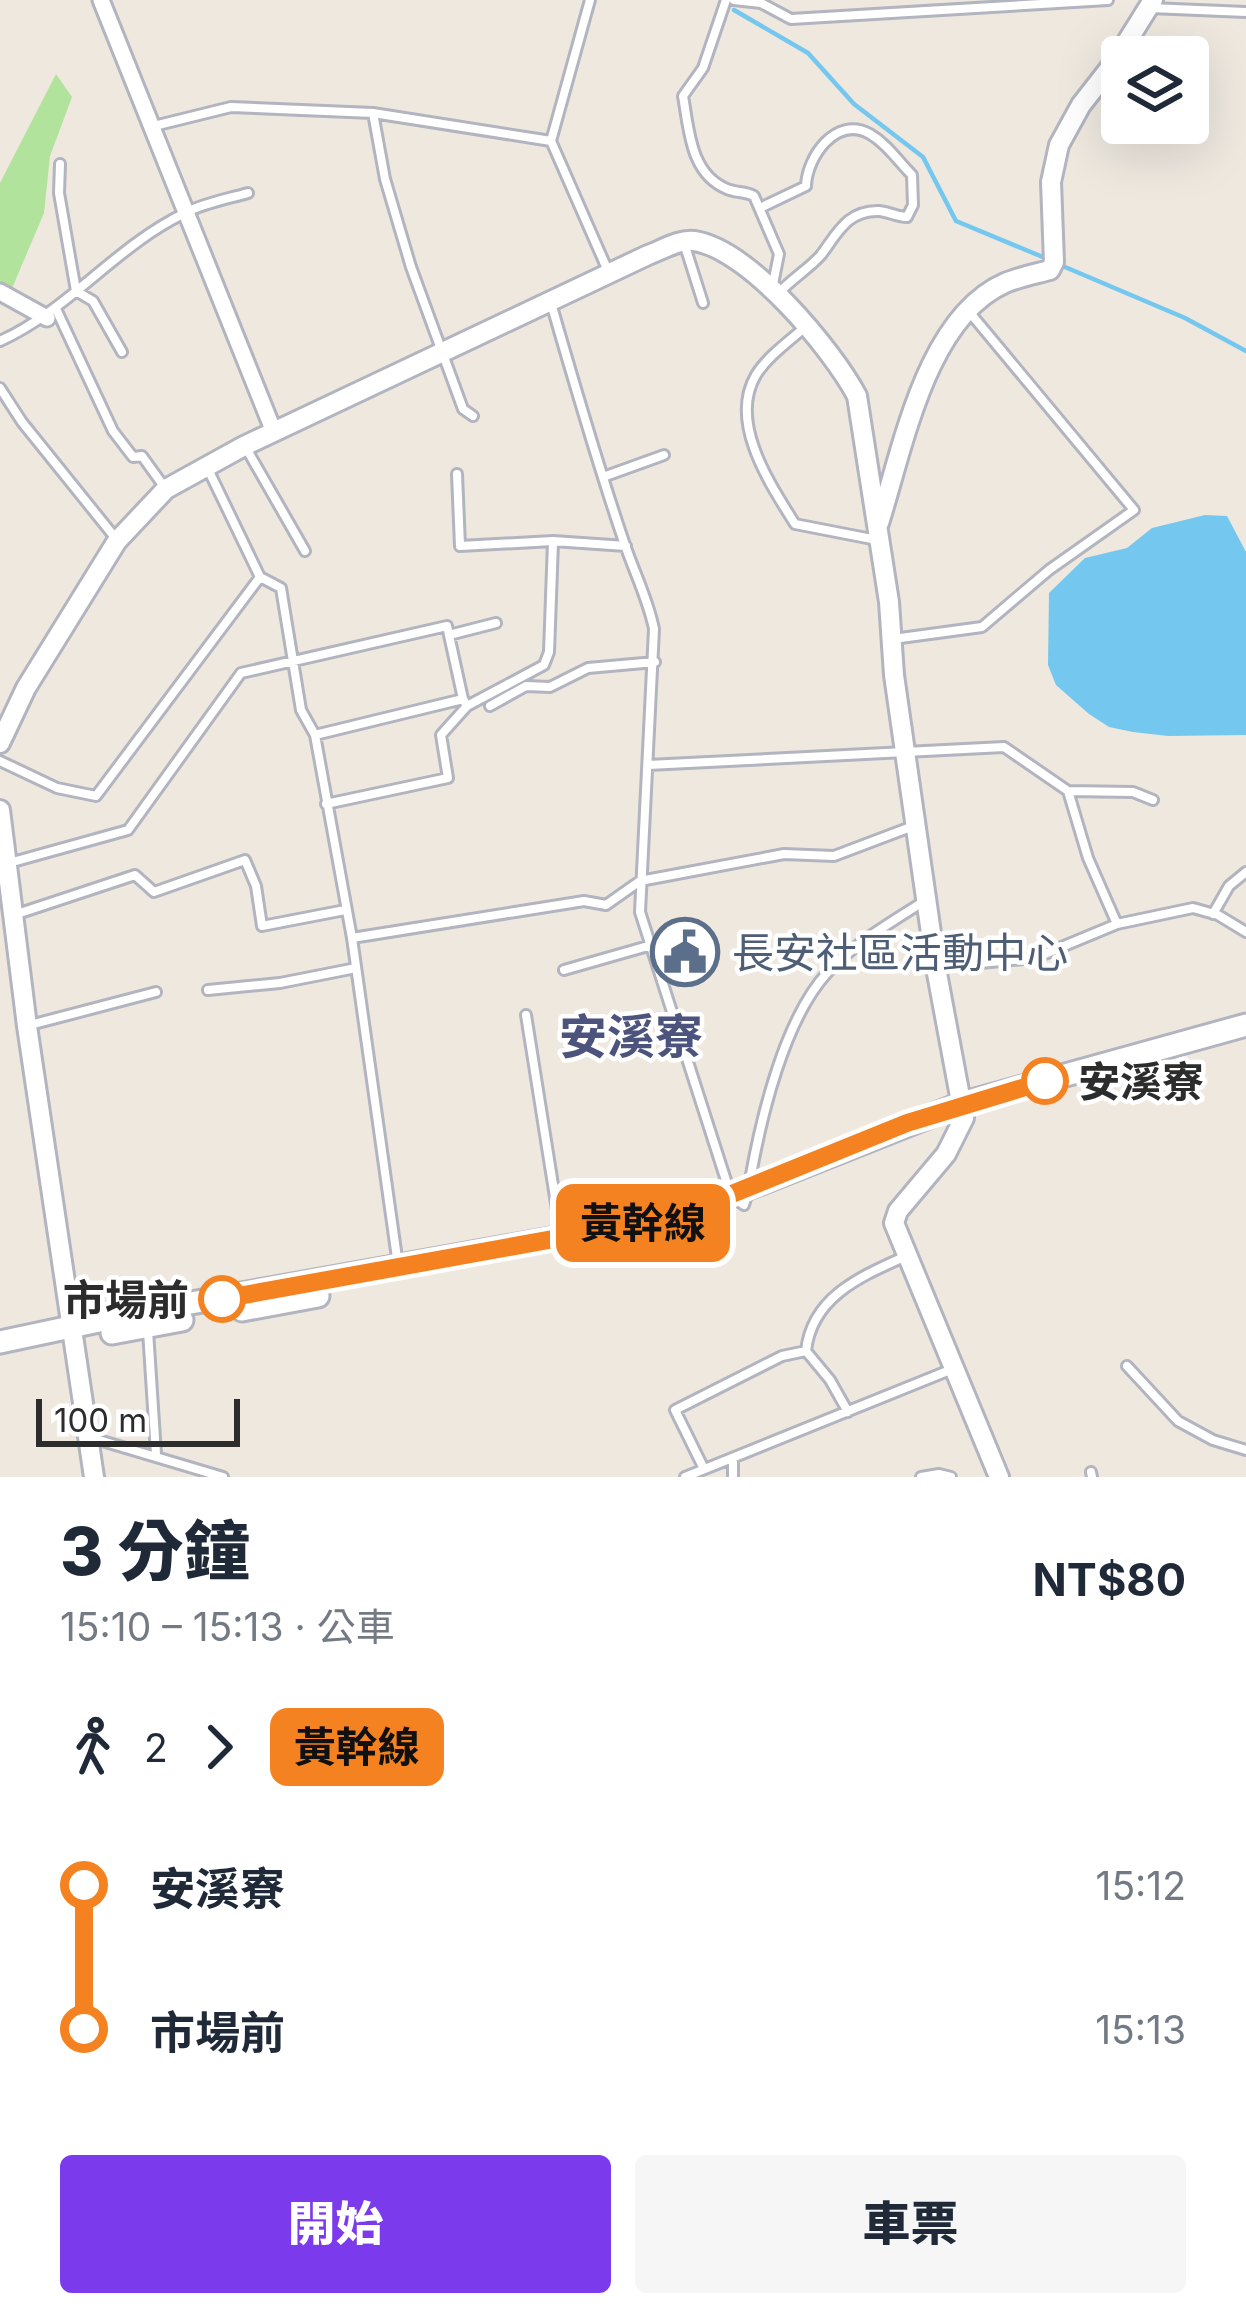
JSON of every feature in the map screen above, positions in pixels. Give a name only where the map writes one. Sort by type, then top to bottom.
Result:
[{"type":"main road","points":[[0,1355],[71,1335],[398,1266],[675,1217],[741,1197],[963,1111],[1246,1025]]},
{"type":"main road","points":[[963,1111],[1246,1040]]},
{"type":"main road","points":[[147,1319],[677,1229],[741,1197]]},
{"type":"main road","points":[[0,1342],[71,1335]]},
{"type":"street","points":[[100,0],[274,432]]},
{"type":"street","points":[[877,534],[939,347],[969,311],[1004,283],[1050,270],[1055,231],[1051,182],[1059,146],[1081,105],[1151,4]]},
{"type":"street","points":[[0,742],[26,688],[117,541],[166,489],[244,446],[683,241],[725,251],[805,327],[842,368],[857,396],[936,968],[963,1111],[946,1154],[898,1211],[894,1223],[999,1477]]},
{"type":"street","points":[[0,292],[52,313]]},
{"type":"street","points":[[0,810],[94,1477]]},
{"type":"lane","points":[[590,0],[551,141],[609,276]]},
{"type":"lane","points":[[774,293],[778,254],[760,208],[754,196],[728,190],[701,167],[694,156],[683,96],[703,68],[730,0],[761,3],[791,20],[1108,0]]},
{"type":"lane","points":[[1151,4],[1246,12]]},
{"type":"lane","points":[[154,126],[231,107],[373,112],[551,141]]},
{"type":"lane","points":[[373,112],[385,179],[411,267],[463,409],[473,416]]},
{"type":"lane","points":[[760,208],[806,186],[809,162],[828,139],[845,130],[858,128],[873,135],[912,176],[913,205],[907,217],[874,211],[850,218],[830,237],[818,259],[774,293]]},
{"type":"lane","points":[[61,164],[59,193],[76,291],[93,301],[122,352]]},
{"type":"lane","points":[[0,341],[52,313],[124,252],[186,212],[248,193]]},
{"type":"lane","points":[[683,241],[703,303]]},
{"type":"lane","points":[[551,301],[603,477],[648,602],[655,662],[640,913],[741,1197]]},
{"type":"lane","points":[[892,639],[982,627],[1049,570],[1134,510],[969,311]]},
{"type":"lane","points":[[52,313],[112,431],[133,457],[142,456],[166,489]]},
{"type":"lane","points":[[805,327],[759,369],[746,394],[760,462],[795,524],[877,534]]},
{"type":"lane","points":[[0,388],[117,541]]},
{"type":"lane","points":[[244,446],[305,551]]},
{"type":"lane","points":[[603,477],[664,455]]},
{"type":"lane","points":[[206,465],[260,578],[280,588],[301,710],[315,735],[352,938],[398,1266]]},
{"type":"lane","points":[[457,474],[460,545],[626,546]]},
{"type":"lane","points":[[315,735],[465,702],[544,665],[549,652],[553,542]]},
{"type":"lane","points":[[0,761],[57,788],[96,796],[260,578]]},
{"type":"lane","points":[[449,634],[496,622]]},
{"type":"lane","points":[[6,864],[128,830],[241,674],[447,626],[465,702],[441,735],[448,778],[326,804]]},
{"type":"lane","points":[[490,706],[526,686],[550,687],[588,668],[655,662]]},
{"type":"lane","points":[[648,765],[1004,747],[1068,791],[1133,792],[1154,800]]},
{"type":"lane","points":[[1068,791],[1088,858],[1117,924]]},
{"type":"lane","points":[[352,938],[584,901],[606,905],[640,881],[784,854],[834,856],[917,825]]},
{"type":"lane","points":[[12,916],[135,875],[154,892],[172,889],[245,860],[256,886],[262,926],[345,910]]},
{"type":"lane","points":[[1214,914],[1228,886],[1246,872]]},
{"type":"lane","points":[[741,1197],[795,1021],[824,975],[855,946],[928,899]]},
{"type":"lane","points":[[936,968],[1034,958],[1117,924],[1193,908],[1246,932]]},
{"type":"lane","points":[[564,970],[648,946]]},
{"type":"lane","points":[[208,990],[356,968]]},
{"type":"lane","points":[[27,1026],[156,992]]},
{"type":"lane","points":[[526,1015],[561,1237]]},
{"type":"lane","points":[[848,1412],[806,1351],[808,1335],[819,1313],[847,1284],[906,1256]]},
{"type":"lane","points":[[147,1319],[156,1454]]},
{"type":"lane","points":[[704,1469],[675,1410],[782,1357],[806,1351]]},
{"type":"lane","points":[[1127,1366],[1178,1421],[1213,1440],[1246,1450]]},
{"type":"lane","points":[[685,1477],[954,1368]]},
{"type":"lane","points":[[87,1437],[223,1477]]},
{"type":"lane","points":[[733,1458],[733,1477]]},
{"type":"lane","points":[[921,1477],[951,1477]]},
{"type":"green space","points":[[56,74],[72,97],[50,156],[44,213],[10,293],[0,287],[0,183]]},
{"type":"water","points":[[1205,515],[1227,516],[1246,552],[1246,735],[1168,736],[1109,727],[1056,685],[1048,665],[1049,593],[1085,558],[1127,548],[1152,528]]},
{"type":"waterway","points":[[734,10],[808,53],[854,104],[923,157],[956,221],[1050,260]]},
{"type":"waterway","points":[[1065,267],[1185,318],[1246,351]]},
{"type":"bus line","name":"黃幹線","points":[[222,1299],[675,1217],[907,1123],[1045,1081]]},
{"type":"place","name":"長安社區活動中心","points":[[685,952]]},
{"type":"place","name":"安溪寮","points":[[1045,1081]]},
{"type":"place","name":"市場前","points":[[222,1299]]},
{"type":"district","name":"安溪寮","points":[[631,1036]]}]
